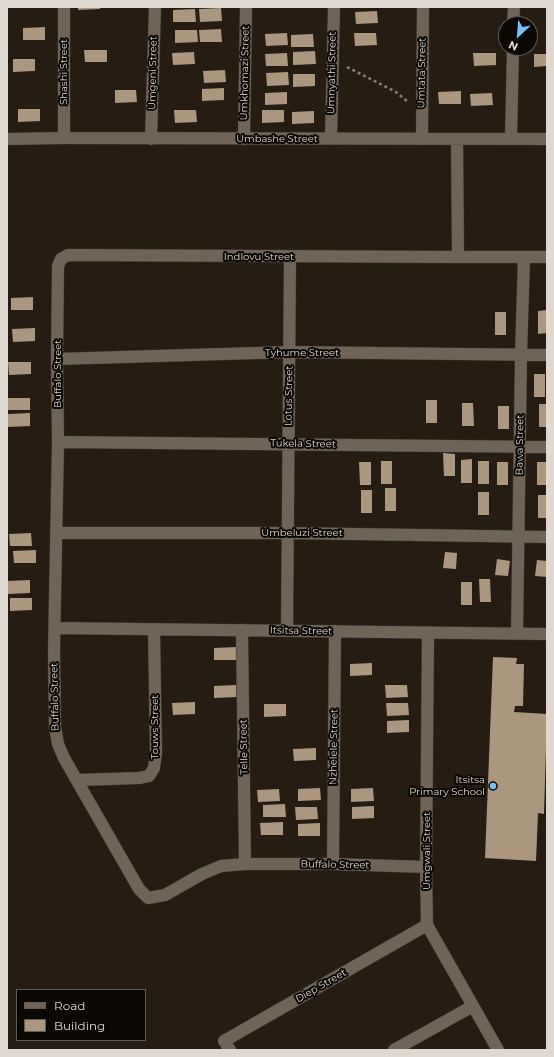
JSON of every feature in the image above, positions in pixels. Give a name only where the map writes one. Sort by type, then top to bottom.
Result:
[{"type":"street","name":"Shashi Street","points":[[64,7],[64,138]]},
{"type":"street","name":"Umgeni Street","points":[[151,139],[155,7]]},
{"type":"street","name":"Umkhomazi Street","points":[[244,139],[246,7]]},
{"type":"street","name":"Umnyathi Street","points":[[331,139],[334,7]]},
{"type":"street","name":"Umtata Street","points":[[422,139],[423,7]]},
{"type":"street","points":[[511,139],[513,56]]},
{"type":"street","name":"Umbashe Street","points":[[7,139],[547,140]]},
{"type":"street","points":[[457,139],[458,257]]},
{"type":"street","name":"Indlovu Street","points":[[61,259],[68,255],[547,257]]},
{"type":"street","name":"Lotus Street","points":[[287,630],[290,257]]},
{"type":"street","name":"Bawa Street","points":[[517,634],[524,257]]},
{"type":"street","name":"Buffalo Street","points":[[61,259],[58,266],[55,727],[58,744],[64,758],[139,889],[148,898],[166,895],[202,874],[221,866],[245,864],[332,864],[426,868]]},
{"type":"street","name":"Tyhume Street","points":[[57,359],[289,352],[547,356]]},
{"type":"street","name":"Tukela Street","points":[[58,442],[547,447]]},
{"type":"street","name":"Umbeluzi Street","points":[[57,533],[288,533],[547,537]]},
{"type":"street","name":"Itsitsa Street","points":[[55,628],[547,634]]},
{"type":"street","name":"Touws Street","points":[[77,780],[139,778],[149,776],[154,768],[156,753],[154,629]]},
{"type":"street","name":"Telle Street","points":[[242,630],[245,864]]},
{"type":"street","name":"Nzhelele Street","points":[[332,864],[335,631]]},
{"type":"street","name":"Umgwali Street","points":[[428,633],[427,925],[498,1050]]},
{"type":"street","name":"Diep Street","points":[[230,1050],[224,1041],[427,925]]},
{"type":"street","points":[[394,1050],[473,1006]]},
{"type":"path","points":[[332,54],[344,66],[396,92],[422,114]]},
{"type":"building","points":[[78,7],[100,7],[100,9],[78,10]]},
{"type":"building","points":[[221,8],[222,21],[200,22],[199,9]]},
{"type":"building","points":[[195,9],[196,22],[173,22],[173,10]]},
{"type":"building","points":[[377,11],[378,23],[356,24],[355,12]]},
{"type":"building","points":[[45,27],[45,40],[23,40],[23,28]]},
{"type":"building","points":[[221,29],[222,42],[200,42],[199,30]]},
{"type":"building","points":[[175,30],[197,30],[198,42],[175,43]]},
{"type":"building","points":[[287,33],[288,45],[266,46],[265,34]]},
{"type":"building","points":[[354,33],[376,33],[377,45],[355,46]]},
{"type":"building","points":[[313,34],[314,47],[291,47],[291,35]]},
{"type":"building","points":[[84,50],[107,50],[107,62],[85,62]]},
{"type":"building","points":[[315,51],[316,64],[293,65],[293,52]]},
{"type":"building","points":[[194,52],[195,64],[173,65],[172,53]]},
{"type":"building","points":[[287,53],[288,66],[266,66],[265,54]]},
{"type":"building","points":[[473,53],[496,53],[496,65],[474,66]]},
{"type":"building","points":[[538,54],[547,54],[547,66],[534,67],[534,56],[538,56]]},
{"type":"building","points":[[13,59],[35,59],[35,71],[13,72]]},
{"type":"building","points":[[225,70],[226,82],[204,83],[203,71]]},
{"type":"building","points":[[288,72],[289,85],[267,86],[266,73]]},
{"type":"building","points":[[293,74],[315,74],[315,86],[293,87]]},
{"type":"building","points":[[224,88],[224,100],[202,101],[202,89]]},
{"type":"building","points":[[115,90],[136,90],[137,102],[115,103]]},
{"type":"building","points":[[461,91],[461,104],[439,104],[438,92]]},
{"type":"building","points":[[287,92],[287,104],[265,105],[265,93]]},
{"type":"building","points":[[492,93],[493,105],[471,106],[470,94]]},
{"type":"building","points":[[18,109],[40,109],[40,121],[18,122]]},
{"type":"building","points":[[174,110],[196,110],[197,122],[175,123]]},
{"type":"building","points":[[262,110],[284,110],[284,122],[262,123]]},
{"type":"building","points":[[314,111],[314,123],[292,124],[292,112]]},
{"type":"building","points":[[33,297],[33,310],[11,310],[11,298]]},
{"type":"building","points":[[547,310],[547,333],[538,334],[538,311]]},
{"type":"building","points":[[495,312],[506,312],[506,335],[495,335]]},
{"type":"building","points":[[35,328],[35,341],[13,342],[12,329]]},
{"type":"building","points":[[8,362],[31,362],[31,374],[9,375]]},
{"type":"building","points":[[534,374],[545,374],[545,397],[534,397]]},
{"type":"building","points":[[8,398],[30,398],[30,410],[8,410]]},
{"type":"building","points":[[426,400],[437,400],[437,423],[426,423]]},
{"type":"building","points":[[462,403],[473,403],[474,426],[462,426]]},
{"type":"building","points":[[539,404],[547,404],[547,427],[539,427]]},
{"type":"building","points":[[498,406],[509,406],[509,429],[498,429]]},
{"type":"building","points":[[30,413],[30,426],[8,427],[8,414]]},
{"type":"building","points":[[443,453],[455,454],[455,476],[444,476]]},
{"type":"building","points":[[472,459],[472,483],[461,483],[461,460]]},
{"type":"building","points":[[381,461],[392,461],[392,484],[381,484]]},
{"type":"building","points":[[478,461],[489,461],[489,484],[478,484]]},
{"type":"building","points":[[359,462],[371,462],[371,485],[360,485]]},
{"type":"building","points":[[497,462],[508,462],[508,485],[497,485]]},
{"type":"building","points":[[537,462],[547,462],[547,485],[537,485]]},
{"type":"building","points":[[385,488],[396,488],[396,511],[385,511]]},
{"type":"building","points":[[361,490],[372,490],[372,513],[361,513]]},
{"type":"building","points":[[478,492],[489,492],[489,515],[478,515]]},
{"type":"building","points":[[538,495],[547,495],[547,518],[538,518]]},
{"type":"building","points":[[31,533],[32,546],[10,546],[9,534]]},
{"type":"building","points":[[36,550],[36,563],[14,563],[13,551]]},
{"type":"building","points":[[445,552],[457,553],[456,569],[443,568]]},
{"type":"building","points":[[497,559],[510,561],[508,576],[495,575]]},
{"type":"building","points":[[537,560],[547,561],[547,577],[535,576]]},
{"type":"building","points":[[479,579],[490,579],[491,602],[480,602]]},
{"type":"building","points":[[30,580],[30,593],[8,594],[7,581]]},
{"type":"building","points":[[461,582],[472,582],[472,605],[461,605]]},
{"type":"building","points":[[10,598],[32,598],[32,610],[10,611]]},
{"type":"building","points":[[236,647],[236,660],[214,660],[214,648]]},
{"type":"building","points":[[493,657],[517,658],[516,664],[524,664],[523,706],[515,706],[514,712],[547,714],[544,814],[538,813],[536,861],[485,858]]},
{"type":"building","points":[[372,663],[372,675],[350,676],[350,664]]},
{"type":"building","points":[[236,685],[237,697],[214,698],[214,686]]},
{"type":"building","points":[[385,685],[407,685],[408,697],[386,698]]},
{"type":"building","points":[[195,702],[195,714],[173,715],[172,703]]},
{"type":"building","points":[[386,703],[408,703],[409,715],[387,716]]},
{"type":"building","points":[[264,704],[286,704],[286,716],[264,717]]},
{"type":"building","points":[[409,720],[409,732],[387,733],[387,721]]},
{"type":"building","points":[[316,748],[316,760],[294,761],[293,749]]},
{"type":"building","points":[[320,788],[321,800],[298,801],[298,789]]},
{"type":"building","points":[[373,788],[374,801],[351,802],[351,789]]},
{"type":"building","points":[[279,789],[280,801],[258,802],[257,790]]},
{"type":"building","points":[[285,804],[286,817],[263,817],[263,805]]},
{"type":"building","points":[[374,806],[374,818],[352,819],[352,807]]},
{"type":"building","points":[[295,807],[317,807],[318,819],[296,820]]},
{"type":"building","points":[[283,822],[283,835],[261,835],[260,823]]},
{"type":"building","points":[[320,823],[320,836],[298,836],[298,824]]},
{"type":"place","name":"Itsitsa Primary School","points":[[493,786]]}]
